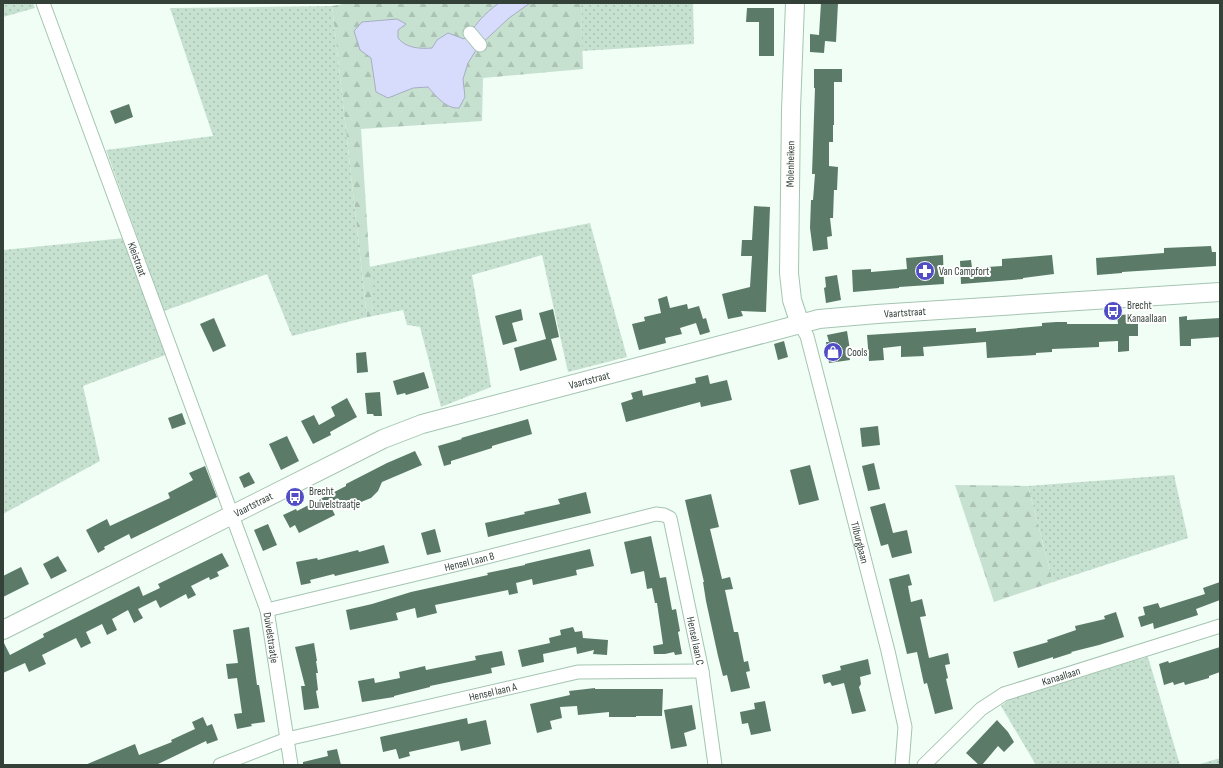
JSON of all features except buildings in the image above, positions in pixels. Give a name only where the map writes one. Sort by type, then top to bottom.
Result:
[{"type":"main road","name":"Molenheiken","points":[[795,3],[791,110],[789,273],[792,300],[800,324]]},
{"type":"main road","name":"Vaartstraat","points":[[3,630],[383,440],[422,424],[820,319],[1220,292]]},
{"type":"street","name":"Kleistraat","points":[[43,3],[233,515]]},
{"type":"street","points":[[470,33],[480,44]]},
{"type":"street","name":"Tilburgbaan","points":[[800,324],[807,336],[888,651],[905,727],[902,765]]},
{"type":"street","name":"Hensel Laan B","points":[[267,610],[479,559],[656,514],[664,514],[670,518]]},
{"type":"street","name":"Duivelstraatje","points":[[233,515],[267,610],[291,765]]},
{"type":"street","name":"Hensel laan C","points":[[670,518],[702,671],[715,765]]},
{"type":"street","name":"Kanaallaan","points":[[924,765],[981,709],[1004,694],[1220,626]]},
{"type":"street","name":"Hensel laan A","points":[[220,765],[287,739],[578,672],[702,671]]},
{"type":"green space","points":[[3,3],[33,3],[35,8],[3,17]]},
{"type":"green space","points":[[349,3],[581,3],[583,69],[483,78],[482,121],[361,129],[373,316],[367,317],[332,6]]},
{"type":"green space","points":[[581,3],[693,3],[694,44],[582,51]]},
{"type":"green space","points":[[332,6],[367,317],[292,336],[267,274],[164,311],[106,150],[213,136],[170,8]]},
{"type":"green space","points":[[590,223],[627,357],[568,372],[542,255],[472,275],[491,387],[441,407],[420,327],[407,325],[403,310],[373,316],[369,267]]},
{"type":"green space","points":[[125,238],[168,354],[83,386],[100,461],[3,514],[3,250]]},
{"type":"green space","points":[[1174,475],[1188,538],[1053,582],[1028,486]]},
{"type":"green space","points":[[955,485],[1028,486],[1053,582],[994,602]]},
{"type":"green space","points":[[1148,657],[1180,765],[1036,765],[1001,706],[1018,693]]},
{"type":"green space","points":[[1220,758],[1220,765],[1197,765]]},
{"type":"water","points":[[499,3],[530,3],[509,18],[478,47],[468,63],[463,79],[465,97],[459,108],[454,108],[446,104],[428,87],[413,88],[388,98],[376,92],[371,58],[360,50],[354,31],[362,22],[397,19],[406,24],[398,30],[398,38],[401,41],[413,47],[432,48],[437,40],[448,33],[464,39],[484,16]]},
{"type":"place","name":"Van Campfort","points":[[925,271]]},
{"type":"place","name":"Brecht Kanaallaan","points":[[1113,311]]},
{"type":"place","name":"Cools","points":[[833,352]]},
{"type":"place","name":"Brecht Duivelstraatje","points":[[295,497]]}]
